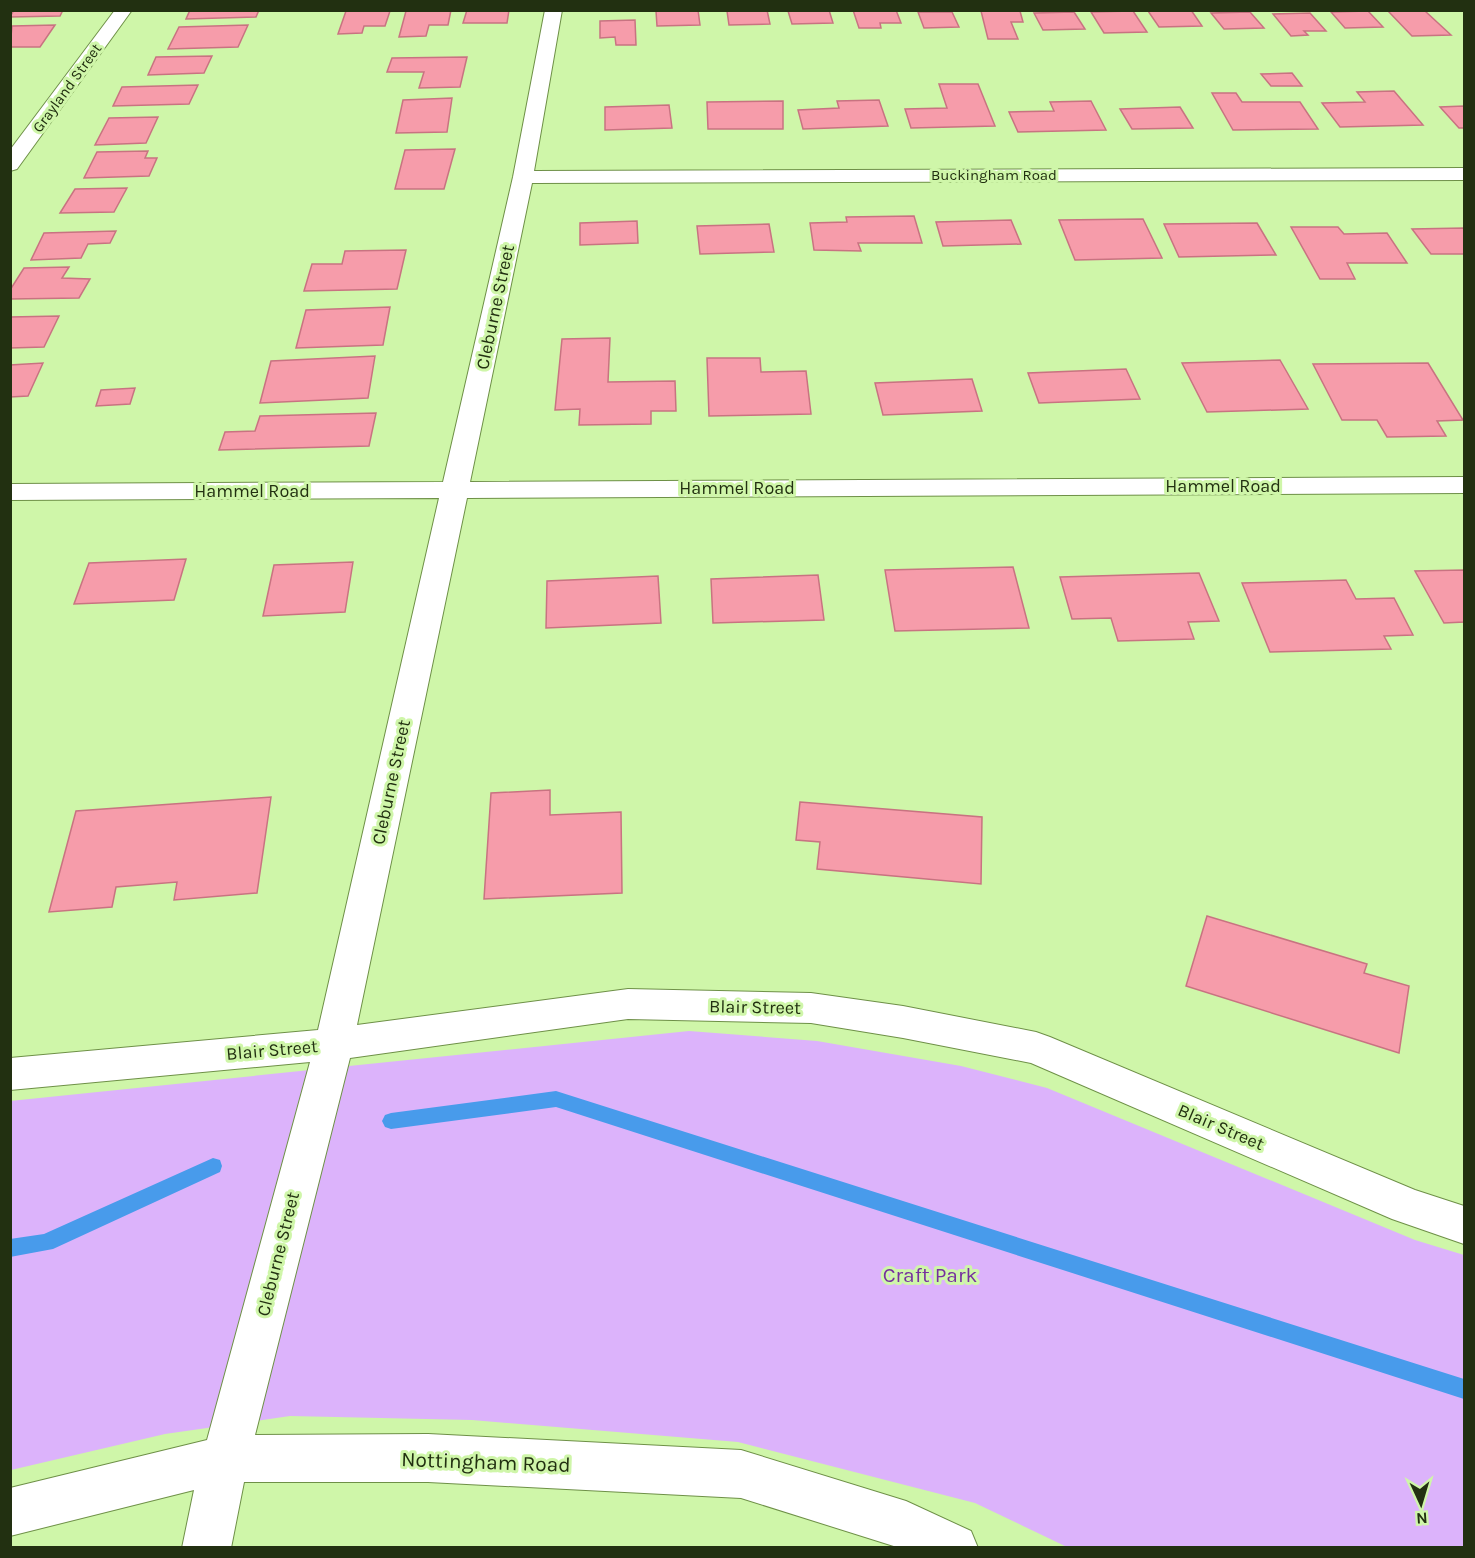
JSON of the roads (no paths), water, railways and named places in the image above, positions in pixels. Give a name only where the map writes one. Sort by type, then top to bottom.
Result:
[{"type":"street","name":"Grayland Street","points":[[10,165],[124,10]]},
{"type":"street","name":"Cleburne Street","points":[[206,1548],[225,1459],[334,1044],[523,177],[554,10]]},
{"type":"street","name":"Buckingham Road","points":[[523,177],[1464,174]]},
{"type":"street","name":"Hammel Road","points":[[10,492],[1464,485]]},
{"type":"street","name":"Blair Street","points":[[10,1074],[334,1044],[628,1004],[810,1008],[903,1022],[1036,1048],[1407,1206],[1464,1225]]},
{"type":"street","name":"Nottingham Road","points":[[10,1512],[225,1459],[428,1458],[741,1474],[906,1525],[954,1548]]},
{"type":"waterway","points":[[391,1121],[556,1099],[1464,1389]]},
{"type":"waterway","points":[[10,1248],[46,1243],[213,1166]]},
{"type":"park label","name":"Craft Park","points":[[930,1275]]}]
